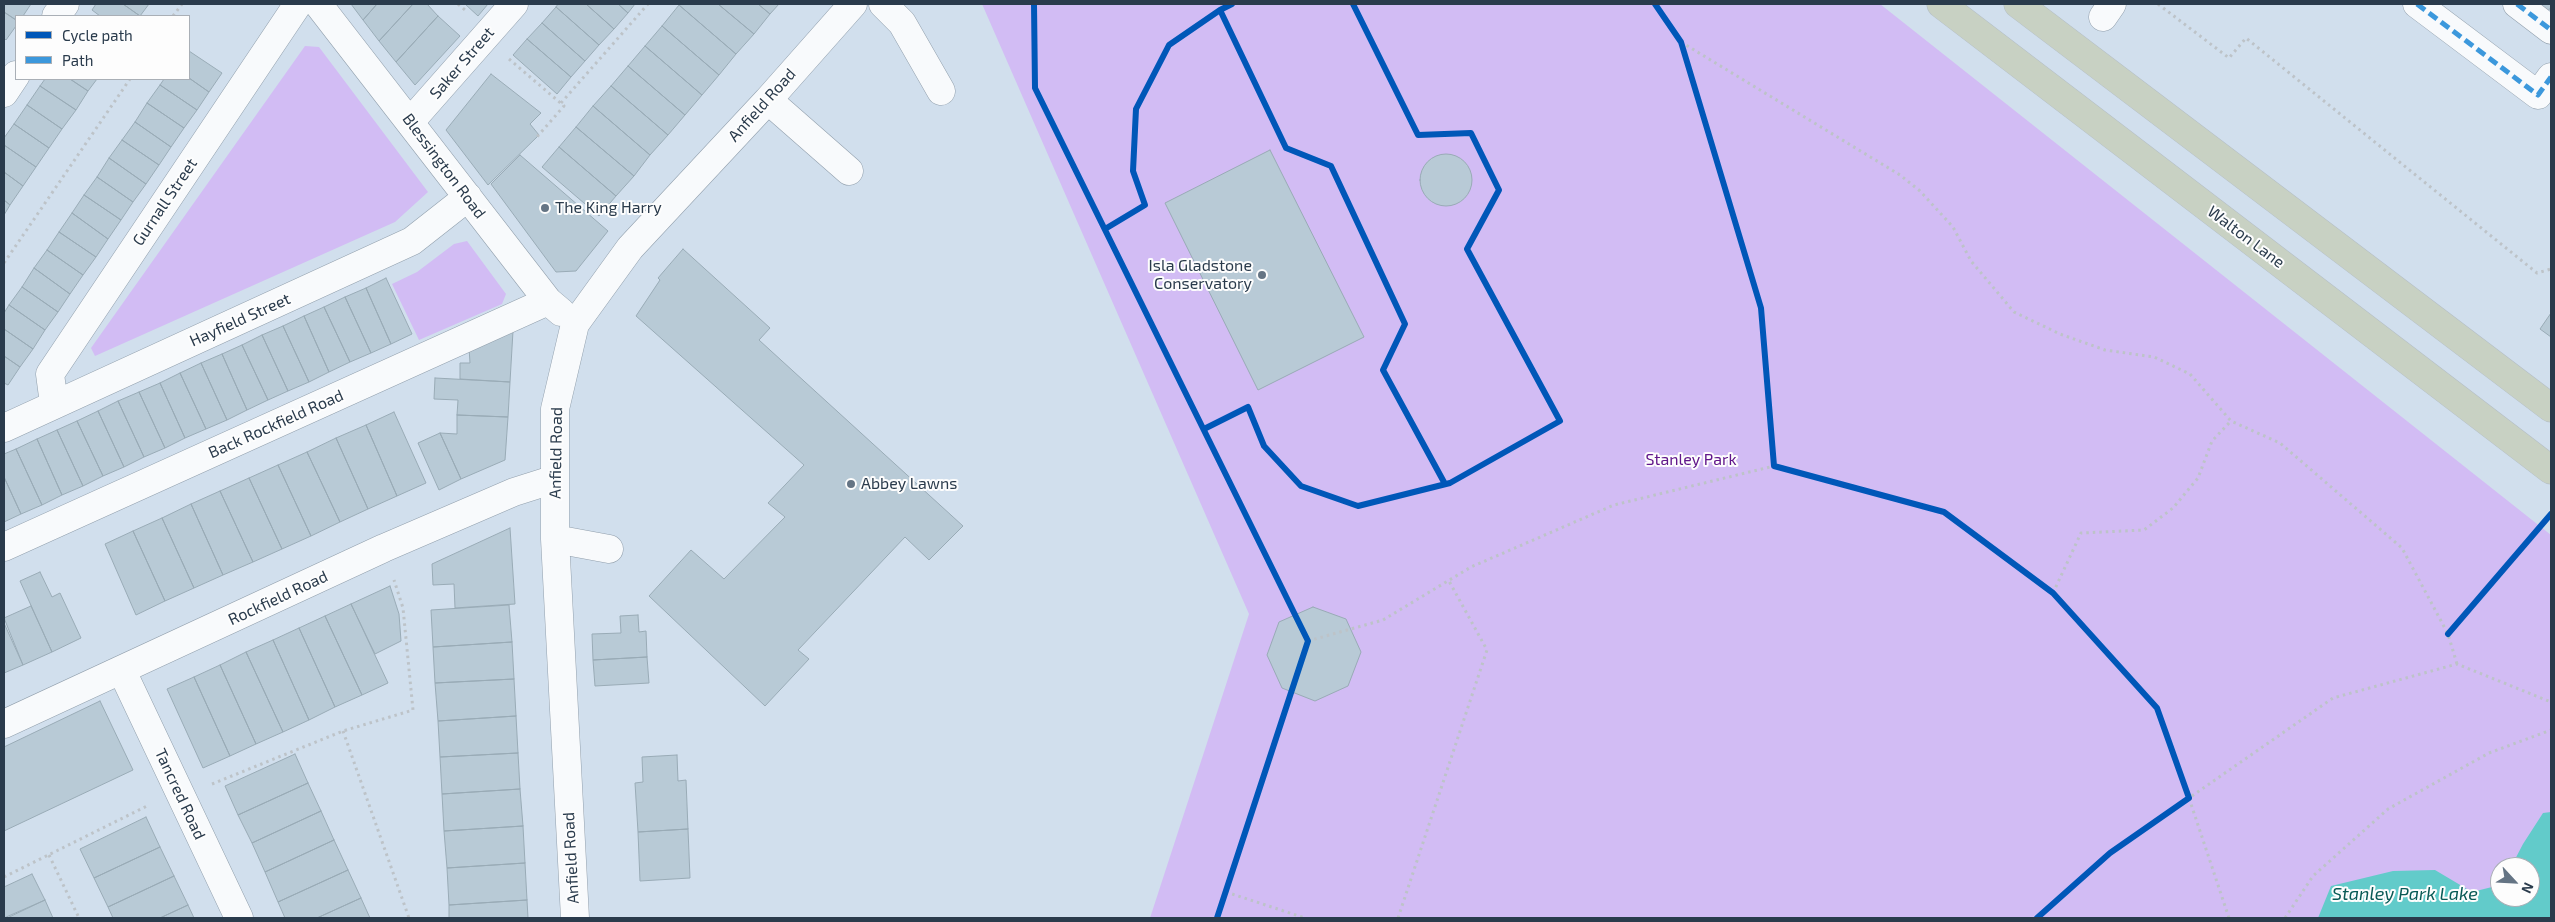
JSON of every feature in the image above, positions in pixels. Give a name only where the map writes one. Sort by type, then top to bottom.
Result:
[{"type":"highway","name":"Walton Lane","points":[[1940,4],[2551,470]]},
{"type":"highway","points":[[2018,4],[2551,408]]},
{"type":"street","points":[[57,15],[65,4]]},
{"type":"street","name":"Gurnall Street","points":[[54,404],[50,374],[298,4]]},
{"type":"street","name":"Blessington Road","points":[[318,4],[548,301],[575,324]]},
{"type":"street","name":"Saker Street","points":[[410,122],[514,4]]},
{"type":"street","name":"Anfield Road","points":[[575,918],[555,539],[555,409],[575,324],[630,248],[768,100],[853,4]]},
{"type":"street","points":[[884,4],[902,23],[941,91]]},
{"type":"street","points":[[2417,4],[2538,95],[2551,77]]},
{"type":"street","points":[[2517,4],[2551,30]]},
{"type":"street","points":[[4,93],[15,76]]},
{"type":"street","points":[[768,100],[849,171]]},
{"type":"street","name":"Hayfield Street","points":[[4,428],[412,241],[468,198]]},
{"type":"street","name":"Back Rockfield Road","points":[[4,547],[548,301]]},
{"type":"street","name":"Rockfield Road","points":[[4,724],[384,548],[514,492],[555,479]]},
{"type":"street","points":[[555,539],[609,549]]},
{"type":"street","name":"Tancred Road","points":[[122,671],[238,918]]},
{"type":"path","points":[[174,15],[182,4]]},
{"type":"path","points":[[561,103],[648,4]]},
{"type":"path","points":[[2158,4],[2230,58],[2246,38],[2537,273],[2551,269]]},
{"type":"path","points":[[1676,34],[1684,52]]},
{"type":"path","points":[[484,38],[564,106],[536,138]]},
{"type":"path","points":[[1681,42],[1900,175],[1914,186],[1953,227],[1971,261],[2014,312],[2060,334],[2105,350],[2154,357],[2190,374],[2231,421],[2280,443],[2402,548],[2448,634],[2457,664]]},
{"type":"path","points":[[4,263],[129,80]]},
{"type":"path","points":[[2053,593],[2081,533],[2144,530],[2173,508],[2198,478],[2212,441],[2231,421]]},
{"type":"path","points":[[1773,456],[1774,466]]},
{"type":"path","points":[[1308,641],[1383,620],[1470,568],[1614,505],[1774,466],[1784,468]]},
{"type":"path","points":[[4,877],[180,793],[343,731],[413,710],[403,608],[384,548]]},
{"type":"path","points":[[1398,918],[1488,650],[1449,581]]},
{"type":"path","points":[[2045,587],[2059,600]]},
{"type":"path","points":[[2448,634],[2454,626]]},
{"type":"path","points":[[1304,632],[1308,641],[1305,650]]},
{"type":"path","points":[[2181,804],[2333,698],[2457,664],[2551,702]]},
{"type":"path","points":[[2285,918],[2313,876],[2388,808],[2489,753],[2551,730]]},
{"type":"path","points":[[343,731],[409,918]]},
{"type":"path","points":[[2186,789],[2229,918]]},
{"type":"path","points":[[49,855],[80,918]]},
{"type":"path","points":[[1223,900],[1229,882]]},
{"type":"path","points":[[1226,892],[1305,918]]},
{"type":"green space","name":"Stanley Park","points":[[982,4],[1880,4],[2551,535],[2551,918],[1150,918],[1249,614]]},
{"type":"green space","points":[[305,46],[319,47],[428,192],[395,222],[95,356],[91,348]]},
{"type":"green space","points":[[467,241],[506,294],[502,304],[419,340],[392,284],[417,272],[454,244]]},
{"type":"water","name":"Stanley Park Lake","points":[[2551,812],[2551,918],[2318,918],[2331,886],[2393,871],[2435,870],[2472,892],[2490,888],[2490,907],[2540,907],[2540,857],[2516,857],[2543,813]]},
{"type":"building","points":[[4,4],[31,4],[24,15],[15,15],[15,19],[4,12]]},
{"type":"building","points":[[96,4],[123,4],[139,15],[99,15],[92,10]]},
{"type":"building","points":[[123,4],[149,4],[141,15]]},
{"type":"building","points":[[351,4],[377,4],[363,20]]},
{"type":"building","points":[[377,4],[413,4],[379,41],[363,20]]},
{"type":"building","points":[[413,4],[427,4],[438,16],[396,62],[379,41]]},
{"type":"building","points":[[465,4],[488,4],[478,16]]},
{"type":"building","points":[[558,4],[586,4],[614,29],[599,45],[556,7]]},
{"type":"building","points":[[586,4],[618,4],[628,13],[614,29]]},
{"type":"building","points":[[618,4],[635,4],[628,13]]},
{"type":"building","points":[[680,4],[718,4],[754,34],[736,54]]},
{"type":"building","points":[[718,4],[758,4],[770,14],[754,34]]},
{"type":"building","points":[[758,4],[779,4],[770,14]]},
{"type":"building","points":[[2535,4],[2551,4],[2551,7],[2543,18]]},
{"type":"building","points":[[679,5],[736,54],[719,75],[662,26]]},
{"type":"building","points":[[556,7],[599,45],[585,61],[542,23]]},
{"type":"building","points":[[4,12],[15,19],[15,27],[6,40],[4,38]]},
{"type":"building","points":[[438,16],[460,36],[415,85],[396,62]]},
{"type":"building","points":[[542,23],[585,61],[571,77],[527,39]]},
{"type":"building","points":[[662,26],[719,75],[702,95],[645,46]]},
{"type":"building","points":[[527,39],[571,77],[557,94],[513,55]]},
{"type":"building","points":[[645,46],[702,95],[685,115],[628,66]]},
{"type":"building","points":[[190,52],[222,73],[209,92],[190,79]]},
{"type":"building","points":[[628,66],[685,115],[668,135],[611,86]]},
{"type":"building","points":[[491,74],[541,113],[530,124],[539,135],[488,185],[446,130]]},
{"type":"building","points":[[190,79],[209,92],[197,110],[160,85],[163,80]]},
{"type":"building","points":[[44,80],[72,80],[88,91],[76,110],[40,86]]},
{"type":"building","points":[[72,80],[96,80],[88,91]]},
{"type":"building","points":[[160,85],[197,110],[184,128],[147,103]]},
{"type":"building","points":[[40,86],[76,110],[62,129],[27,105]]},
{"type":"building","points":[[611,86],[668,135],[650,155],[593,106]]},
{"type":"building","points":[[147,103],[184,128],[171,147],[135,122]]},
{"type":"building","points":[[27,105],[62,129],[49,148],[14,124]]},
{"type":"building","points":[[593,106],[650,155],[634,176],[576,127]]},
{"type":"building","points":[[135,122],[171,147],[159,165],[122,140]]},
{"type":"building","points":[[14,124],[49,148],[36,167],[4,145],[4,138]]},
{"type":"building","points":[[576,127],[634,176],[616,196],[559,147]]},
{"type":"building","points":[[122,140],[159,165],[146,184],[109,158]]},
{"type":"building","points":[[4,145],[36,167],[23,186],[4,172]]},
{"type":"building","points":[[559,147],[616,196],[599,216],[542,167]]},
{"type":"building","points":[[1270,150],[1364,337],[1258,390],[1165,203]]},
{"type":"building","points":[[1446,154],[1456,156],[1464,162],[1470,170],[1472,180],[1470,190],[1464,198],[1456,204],[1446,206],[1436,204],[1428,198],[1422,190],[1420,180],[1422,170],[1428,162],[1436,156]]},
{"type":"building","name":"The King Harry","points":[[520,155],[608,231],[576,271],[556,272],[491,184]]},
{"type":"building","points":[[109,158],[146,184],[133,202],[97,177]]},
{"type":"building","points":[[4,172],[23,186],[10,205],[4,200]]},
{"type":"building","points":[[97,177],[133,202],[121,220],[84,195]]},
{"type":"building","points":[[84,195],[121,220],[108,239],[72,213]]},
{"type":"building","points":[[4,200],[10,205],[4,215]]},
{"type":"building","points":[[72,213],[108,239],[96,257],[59,232]]},
{"type":"building","points":[[59,232],[96,257],[83,275],[47,250]]},
{"type":"building","name":"Abbey Lawns","points":[[683,249],[770,328],[759,340],[963,526],[929,560],[905,537],[798,650],[809,659],[765,706],[649,596],[691,550],[724,579],[785,517],[768,503],[804,465],[636,316],[660,280],[658,278]]},
{"type":"building","points":[[47,250],[83,275],[70,294],[34,268]]},
{"type":"building","points":[[34,268],[70,294],[58,312],[22,287]]},
{"type":"building","points":[[386,278],[412,334],[391,344],[366,288]]},
{"type":"building","points":[[22,287],[58,312],[45,330],[9,305]]},
{"type":"building","points":[[366,288],[391,344],[371,353],[345,297]]},
{"type":"building","points":[[345,297],[371,353],[350,362],[324,307]]},
{"type":"building","points":[[9,305],[45,330],[33,349],[4,329],[4,313]]},
{"type":"building","points":[[324,307],[350,362],[329,372],[304,316]]},
{"type":"building","points":[[2551,313],[2551,337],[2540,329]]},
{"type":"building","points":[[304,316],[329,372],[309,382],[283,326]]},
{"type":"building","points":[[283,326],[309,382],[288,391],[262,335]]},
{"type":"building","points":[[4,329],[33,349],[20,367],[4,356]]},
{"type":"building","points":[[513,331],[510,382],[460,379],[460,363],[470,363],[469,348]]},
{"type":"building","points":[[262,335],[288,391],[268,400],[242,345]]},
{"type":"building","points":[[242,345],[268,400],[247,410],[222,354]]},
{"type":"building","points":[[222,354],[247,410],[227,420],[201,363]]},
{"type":"building","points":[[4,356],[20,367],[8,385],[4,383]]},
{"type":"building","points":[[201,363],[227,420],[206,429],[180,373]]},
{"type":"building","points":[[180,373],[206,429],[185,438],[160,383]]},
{"type":"building","points":[[435,378],[510,382],[508,417],[457,415],[458,400],[434,399]]},
{"type":"building","points":[[160,383],[185,438],[165,448],[139,392]]},
{"type":"building","points":[[139,392],[165,448],[144,457],[118,401]]},
{"type":"building","points":[[118,401],[144,457],[124,467],[98,411]]},
{"type":"building","points":[[98,411],[124,467],[103,476],[77,421]]},
{"type":"building","points":[[394,412],[426,483],[397,496],[366,425]]},
{"type":"building","points":[[457,415],[508,417],[505,460],[461,479],[440,433],[457,434]]},
{"type":"building","points":[[77,421],[103,476],[83,486],[57,430]]},
{"type":"building","points":[[366,425],[397,496],[368,509],[336,438]]},
{"type":"building","points":[[57,430],[83,486],[62,495],[37,439]]},
{"type":"building","points":[[440,433],[461,479],[439,490],[418,443]]},
{"type":"building","points":[[336,438],[368,509],[340,522],[307,452]]},
{"type":"building","points":[[37,439],[62,495],[42,505],[16,449]]},
{"type":"building","points":[[16,449],[42,505],[21,514],[4,477],[4,454]]},
{"type":"building","points":[[307,452],[340,522],[311,536],[278,465]]},
{"type":"building","points":[[278,465],[311,536],[282,549],[249,478]]},
{"type":"building","points":[[4,477],[21,514],[4,522]]},
{"type":"building","points":[[249,478],[282,549],[253,562],[220,491]]},
{"type":"building","points":[[220,491],[253,562],[223,575],[191,504]]},
{"type":"building","points":[[191,504],[223,575],[194,588],[162,518]]},
{"type":"building","points":[[162,518],[194,588],[165,601],[133,531]]},
{"type":"building","points":[[510,528],[515,604],[455,608],[454,584],[433,585],[432,564]]},
{"type":"building","points":[[133,531],[165,601],[136,615],[105,544]]},
{"type":"building","points":[[40,572],[52,597],[60,593],[81,638],[52,652],[20,581]]},
{"type":"building","points":[[390,586],[399,614],[401,641],[375,654],[351,604]]},
{"type":"building","points":[[351,604],[388,683],[362,695],[325,616]]},
{"type":"building","points":[[509,605],[512,642],[433,647],[431,610]]},
{"type":"building","points":[[31,606],[52,652],[23,665],[4,618]]},
{"type":"building","points":[[1313,607],[1346,619],[1361,652],[1348,686],[1315,701],[1282,688],[1267,655],[1279,622]]},
{"type":"building","points":[[638,615],[639,632],[646,631],[647,657],[593,660],[592,634],[621,633],[620,616]]},
{"type":"building","points":[[325,616],[362,695],[335,707],[299,628]]},
{"type":"building","points":[[4,623],[23,665],[4,673]]},
{"type":"building","points":[[299,628],[335,707],[309,720],[273,640]]},
{"type":"building","points":[[273,640],[309,720],[283,732],[246,652]]},
{"type":"building","points":[[512,642],[514,679],[435,683],[433,647]]},
{"type":"building","points":[[246,652],[283,732],[256,744],[220,665]]},
{"type":"building","points":[[647,657],[649,683],[595,686],[593,660]]},
{"type":"building","points":[[220,665],[256,744],[230,756],[194,677]]},
{"type":"building","points":[[194,677],[230,756],[203,768],[167,689]]},
{"type":"building","points":[[514,679],[516,716],[438,721],[435,683]]},
{"type":"building","points":[[100,701],[133,770],[4,831],[4,747]]},
{"type":"building","points":[[516,716],[518,753],[440,757],[438,721]]},
{"type":"building","points":[[518,753],[520,789],[442,794],[440,757]]},
{"type":"building","points":[[295,754],[308,783],[238,815],[225,786]]},
{"type":"building","points":[[677,755],[678,781],[686,780],[688,829],[638,832],[635,783],[643,782],[642,757]]},
{"type":"building","points":[[308,783],[321,811],[252,843],[238,815]]},
{"type":"building","points":[[520,789],[523,826],[444,831],[442,794]]},
{"type":"building","points":[[321,811],[334,840],[265,872],[252,843]]},
{"type":"building","points":[[146,817],[160,847],[94,878],[80,849]]},
{"type":"building","points":[[523,826],[525,863],[447,868],[444,831]]},
{"type":"building","points":[[688,829],[690,878],[640,881],[638,832]]},
{"type":"building","points":[[334,840],[348,870],[278,902],[265,872]]},
{"type":"building","points":[[160,847],[174,876],[108,907],[94,878]]},
{"type":"building","points":[[525,863],[527,900],[449,905],[447,868]]},
{"type":"building","points":[[348,870],[361,898],[317,918],[285,918],[278,902]]},
{"type":"building","points":[[32,874],[45,900],[4,918],[4,887]]},
{"type":"building","points":[[174,876],[188,905],[160,918],[113,918],[108,907]]},
{"type":"building","points":[[361,898],[370,918],[317,918]]},
{"type":"building","points":[[45,900],[53,918],[7,918]]},
{"type":"building","points":[[527,900],[528,918],[449,918],[449,905]]},
{"type":"building","points":[[188,905],[194,918],[160,918]]},
{"type":"marked path","points":[[2417,4],[2538,95],[2551,77]]},
{"type":"marked path","points":[[2517,4],[2551,30]]},
{"type":"cycle path","points":[[1034,4],[1035,88],[1308,641],[1217,918]]},
{"type":"cycle path","points":[[1105,229],[1145,205],[1133,171],[1136,109],[1169,45],[1220,10],[1232,4]]},
{"type":"cycle path","points":[[1204,429],[1248,407],[1264,446],[1301,486],[1358,506],[1450,483],[1560,421],[1467,249],[1499,190],[1471,133],[1418,135],[1353,4]]},
{"type":"cycle path","points":[[1655,4],[1681,42],[1761,308],[1774,466],[1944,512],[2053,593],[2157,708],[2189,798],[2110,853],[2037,918]]},
{"type":"cycle path","points":[[1220,10],[1286,148],[1331,166],[1405,324],[1383,370],[1445,484]]},
{"type":"cycle path","points":[[2448,634],[2551,514]]},
{"type":"place","name":"The King Harry","points":[[545,208]]},
{"type":"place","name":"Isla Gladstone Conservatory","points":[[1262,275]]},
{"type":"place","name":"Abbey Lawns","points":[[851,484]]}]
